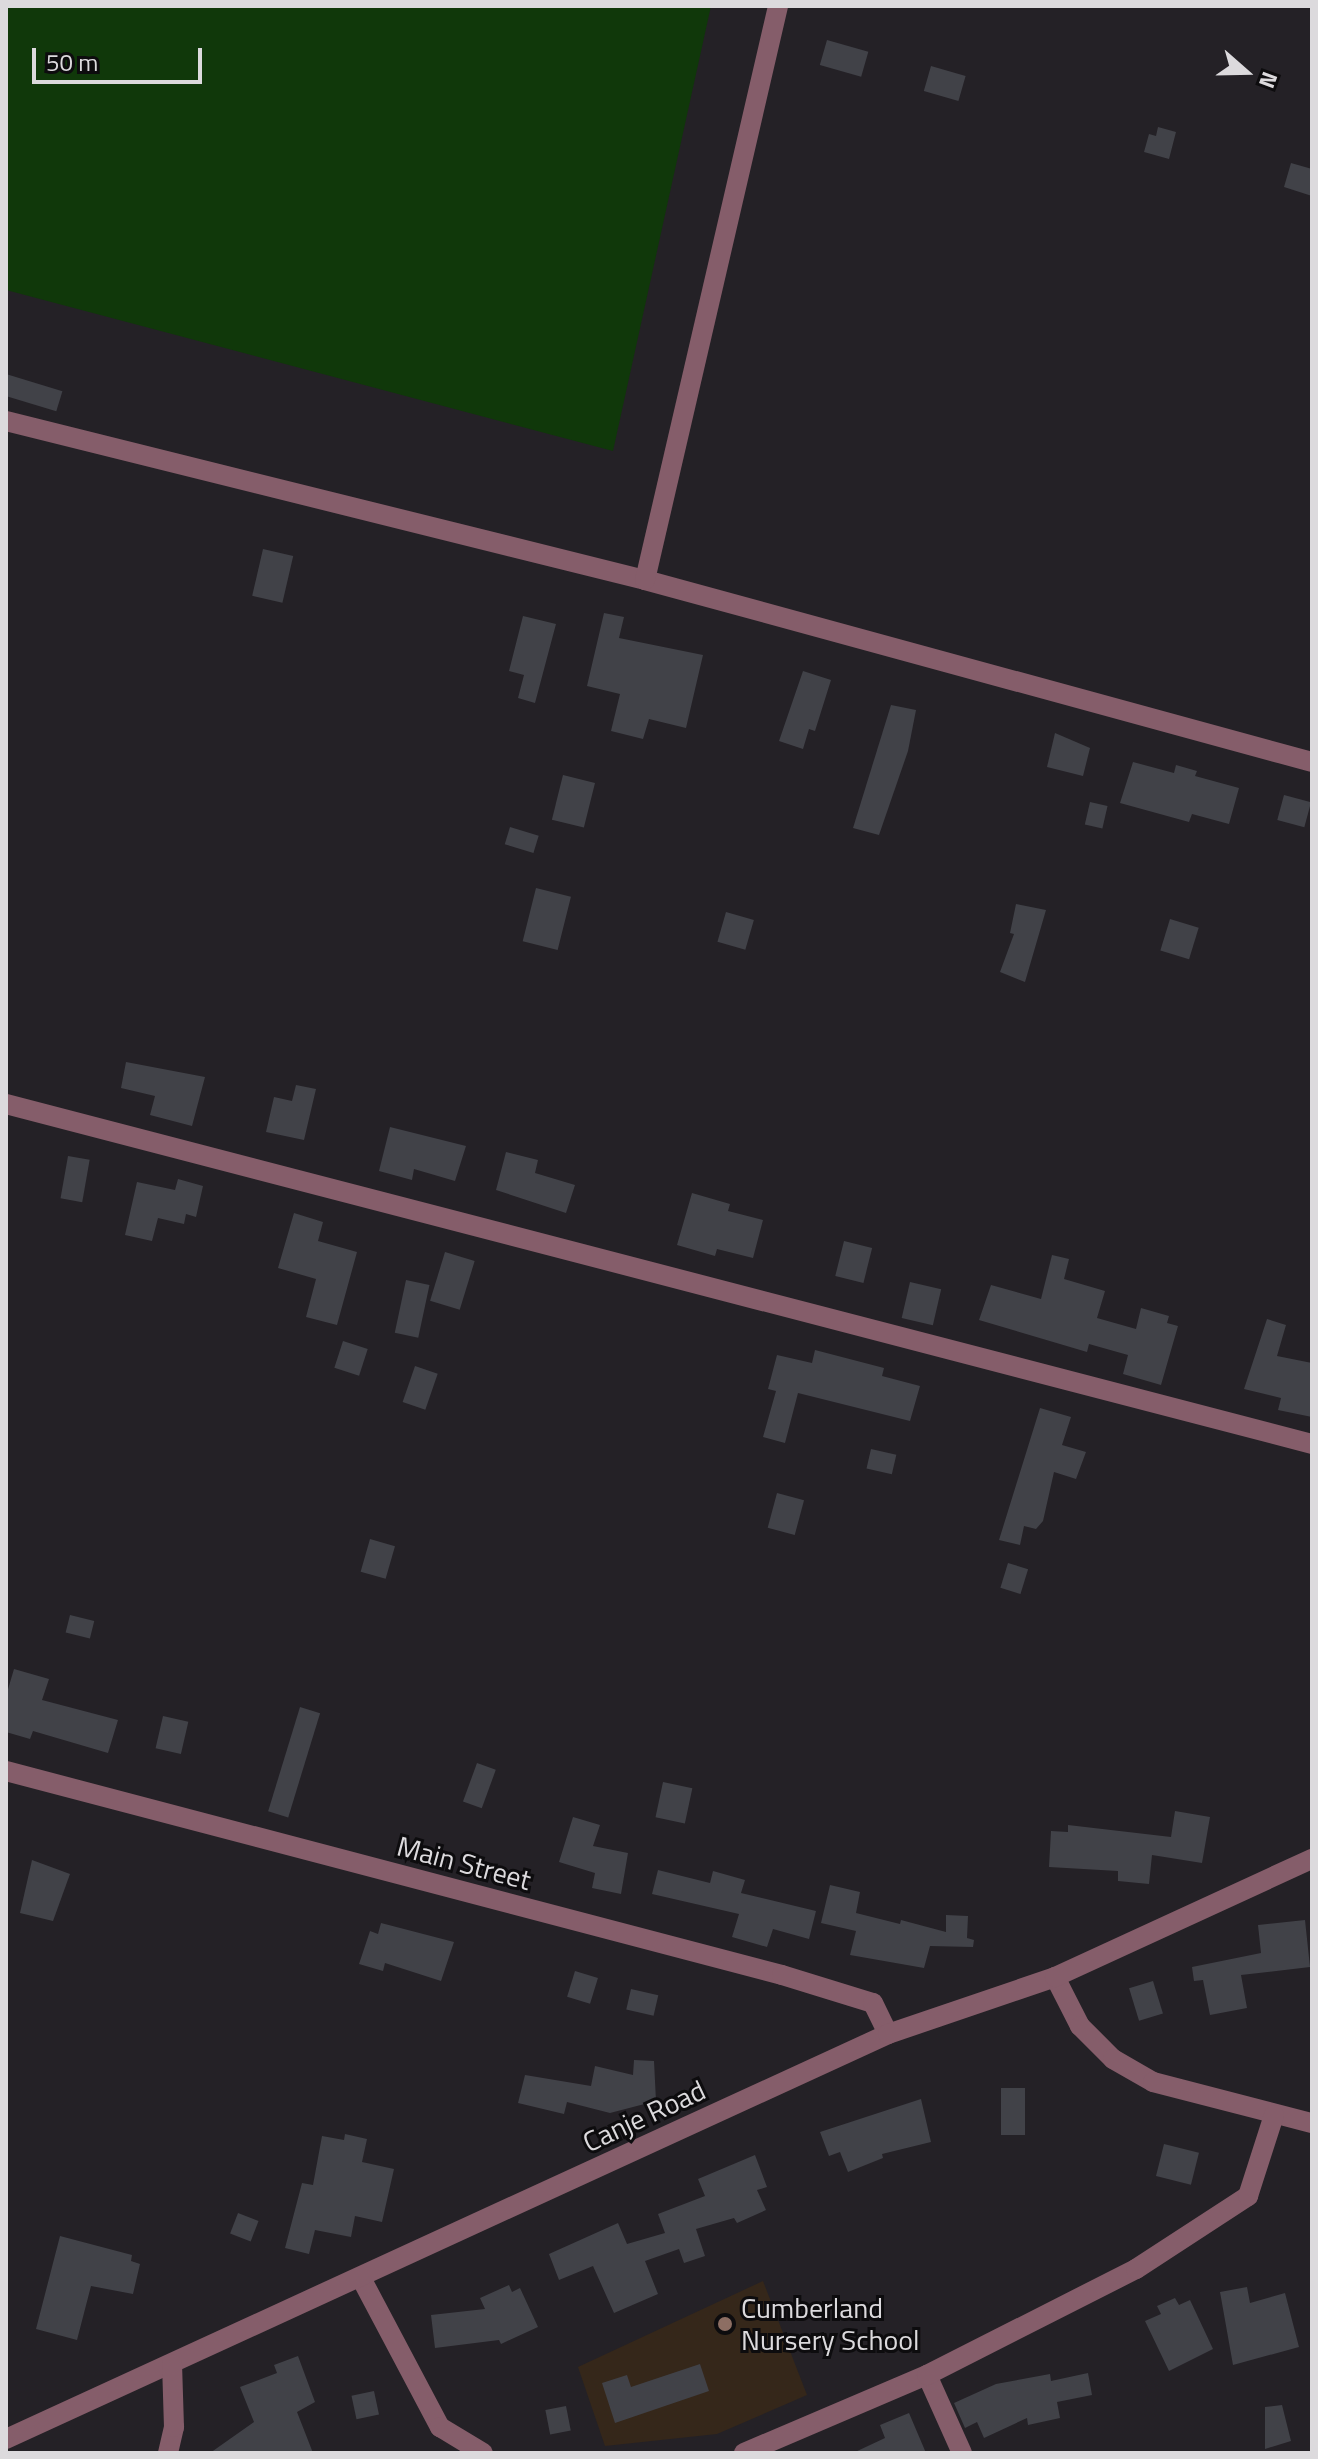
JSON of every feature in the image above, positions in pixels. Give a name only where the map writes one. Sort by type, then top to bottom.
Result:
[{"type":"street","points":[[645,580],[778,6]]},
{"type":"street","points":[[6,421],[645,580],[1312,762]]},
{"type":"street","points":[[6,1104],[1312,1444]]},
{"type":"street","name":"Main Street","points":[[6,1771],[782,1975],[873,2003],[888,2034]]},
{"type":"street","name":"Canje Road","points":[[6,2439],[888,2034],[1055,1977],[1312,1859]]},
{"type":"street","points":[[1055,1977],[1080,2026],[1113,2059],[1153,2082],[1312,2123]]},
{"type":"street","points":[[744,2453],[927,2375],[1136,2269],[1248,2196],[1274,2115]]},
{"type":"street","points":[[361,2278],[440,2427],[483,2453]]},
{"type":"street","points":[[168,2453],[174,2427],[172,2364]]},
{"type":"street","points":[[927,2375],[962,2453]]},
{"type":"shaded area","name":"Cumberland Nursery School","points":[[763,2281],[807,2395],[717,2434],[605,2446],[578,2367]]},
{"type":"green space","points":[[6,6],[711,6],[613,451],[6,290]]},
{"type":"building","points":[[827,40],[868,52],[861,77],[820,65]]},
{"type":"building","points":[[931,66],[966,76],[958,101],[924,91]]},
{"type":"building","points":[[1158,127],[1176,132],[1169,159],[1144,152],[1149,134],[1156,136]]},
{"type":"building","points":[[1291,163],[1312,169],[1312,196],[1284,187]]},
{"type":"building","points":[[6,374],[62,391],[56,411],[6,396]]},
{"type":"building","points":[[263,549],[293,556],[282,603],[252,596]]},
{"type":"building","points":[[604,613],[624,617],[619,638],[703,655],[686,728],[649,719],[643,739],[611,731],[620,694],[587,686]]},
{"type":"building","points":[[523,616],[556,624],[535,703],[518,698],[524,675],[509,671]]},
{"type":"building","points":[[803,671],[831,680],[815,731],[809,729],[803,749],[779,741]]},
{"type":"building","points":[[891,705],[916,710],[908,751],[879,835],[853,828]]},
{"type":"building","points":[[1055,733],[1090,748],[1083,776],[1047,767]]},
{"type":"building","points":[[1133,762],[1174,773],[1176,765],[1197,771],[1195,776],[1239,788],[1229,824],[1192,814],[1189,822],[1120,803]]},
{"type":"building","points":[[563,775],[595,783],[584,828],[552,820]]},
{"type":"building","points":[[1284,795],[1311,802],[1304,827],[1277,820]]},
{"type":"building","points":[[1090,802],[1108,806],[1102,828],[1085,824]]},
{"type":"building","points":[[510,827],[539,836],[533,853],[505,844]]},
{"type":"building","points":[[536,888],[571,897],[558,950],[523,941]]},
{"type":"building","points":[[1016,904],[1046,910],[1025,982],[1000,972],[1014,934],[1010,933]]},
{"type":"building","points":[[726,912],[754,920],[745,950],[717,942]]},
{"type":"building","points":[[1170,919],[1199,928],[1189,959],[1160,951]]},
{"type":"building","points":[[126,1062],[205,1077],[192,1126],[150,1115],[155,1096],[121,1088]]},
{"type":"building","points":[[296,1085],[316,1089],[304,1140],[266,1132],[274,1097],[292,1101]]},
{"type":"building","points":[[390,1127],[466,1146],[455,1181],[414,1169],[412,1180],[379,1171]]},
{"type":"building","points":[[506,1152],[538,1160],[535,1173],[575,1185],[566,1213],[496,1190]]},
{"type":"building","points":[[68,1156],[90,1160],[82,1202],[61,1198]]},
{"type":"building","points":[[178,1179],[203,1186],[196,1217],[186,1214],[184,1224],[158,1218],[152,1241],[125,1235],[137,1182],[175,1190]]},
{"type":"building","points":[[692,1193],[730,1204],[728,1211],[763,1220],[753,1258],[717,1249],[715,1256],[677,1245]]},
{"type":"building","points":[[294,1213],[323,1222],[318,1241],[357,1252],[337,1325],[306,1317],[316,1279],[278,1268]]},
{"type":"building","points":[[844,1241],[872,1248],[863,1283],[835,1276]]},
{"type":"building","points":[[445,1252],[475,1261],[460,1310],[430,1301]]},
{"type":"building","points":[[1052,1255],[1069,1259],[1064,1279],[1105,1291],[1097,1318],[1136,1329],[1141,1308],[1169,1316],[1167,1323],[1178,1326],[1161,1385],[1123,1374],[1128,1355],[1089,1344],[1087,1352],[979,1320],[991,1285],[1041,1299]]},
{"type":"building","points":[[406,1280],[429,1285],[418,1338],[395,1333]]},
{"type":"building","points":[[910,1282],[941,1289],[933,1325],[902,1318]]},
{"type":"building","points":[[1267,1319],[1286,1325],[1277,1356],[1312,1363],[1312,1417],[1278,1410],[1281,1398],[1244,1389]]},
{"type":"building","points":[[343,1341],[368,1349],[359,1376],[334,1368]]},
{"type":"building","points":[[815,1350],[884,1368],[882,1376],[920,1386],[910,1421],[798,1393],[785,1443],[763,1437],[776,1391],[768,1389],[777,1355],[812,1363]]},
{"type":"building","points":[[415,1366],[438,1374],[425,1410],[403,1402]]},
{"type":"building","points":[[1040,1408],[1071,1417],[1062,1445],[1086,1452],[1076,1479],[1054,1472],[1043,1521],[1036,1529],[1024,1526],[1020,1545],[999,1540]]},
{"type":"building","points":[[871,1449],[896,1455],[892,1474],[867,1468]]},
{"type":"building","points":[[777,1493],[804,1500],[795,1535],[768,1528]]},
{"type":"building","points":[[370,1539],[395,1546],[386,1579],[361,1572]]},
{"type":"building","points":[[1008,1563],[1028,1569],[1020,1594],[1000,1588]]},
{"type":"building","points":[[70,1615],[94,1621],[90,1639],[66,1632]]},
{"type":"building","points":[[14,1669],[49,1679],[42,1700],[118,1720],[108,1753],[33,1731],[30,1739],[6,1732],[6,1696]]},
{"type":"building","points":[[300,1707],[320,1713],[288,1817],[268,1811]]},
{"type":"building","points":[[163,1716],[188,1722],[181,1754],[156,1748]]},
{"type":"building","points":[[477,1763],[496,1770],[482,1808],[463,1802]]},
{"type":"building","points":[[663,1782],[692,1788],[685,1823],[656,1817]]},
{"type":"building","points":[[1175,1811],[1210,1817],[1202,1863],[1152,1855],[1149,1884],[1118,1881],[1118,1871],[1049,1867],[1051,1831],[1068,1832],[1068,1825],[1171,1837]]},
{"type":"building","points":[[573,1817],[600,1825],[593,1846],[628,1853],[621,1894],[592,1888],[595,1873],[559,1862]]},
{"type":"building","points":[[32,1860],[70,1874],[53,1921],[20,1913]]},
{"type":"building","points":[[658,1870],[710,1883],[713,1871],[745,1880],[741,1893],[816,1911],[809,1939],[773,1929],[767,1947],[732,1937],[739,1914],[652,1894]]},
{"type":"building","points":[[830,1885],[860,1892],[856,1913],[900,1924],[901,1920],[946,1932],[946,1915],[968,1916],[967,1938],[974,1940],[973,1947],[930,1946],[924,1968],[850,1955],[856,1931],[821,1923]]},
{"type":"building","points":[[1305,1920],[1310,1967],[1241,1975],[1247,2008],[1210,2015],[1203,1980],[1194,1981],[1192,1967],[1261,1953],[1258,1925]]},
{"type":"building","points":[[381,1923],[454,1942],[441,1981],[385,1963],[383,1971],[359,1964],[370,1931],[378,1934]]},
{"type":"building","points":[[575,1971],[598,1978],[590,2004],[567,1997]]},
{"type":"building","points":[[1153,1981],[1163,2014],[1139,2021],[1129,1988]]},
{"type":"building","points":[[631,1989],[658,1995],[654,2016],[626,2009]]},
{"type":"building","points":[[634,2060],[654,2061],[656,2101],[610,2113],[567,2102],[564,2114],[518,2103],[525,2075],[591,2086],[595,2066],[633,2075]]},
{"type":"building","points":[[1001,2088],[1025,2088],[1025,2135],[1001,2135]]},
{"type":"building","points":[[921,2099],[931,2142],[882,2154],[883,2158],[848,2172],[840,2152],[829,2156],[820,2132]]},
{"type":"building","points":[[345,2134],[367,2139],[362,2162],[394,2169],[382,2222],[355,2216],[351,2237],[315,2230],[309,2254],[285,2248],[302,2183],[313,2185],[322,2136],[344,2140]]},
{"type":"building","points":[[1164,2144],[1199,2153],[1191,2185],[1156,2176]]},
{"type":"building","points":[[755,2155],[767,2187],[757,2190],[766,2210],[737,2223],[734,2218],[696,2229],[705,2256],[684,2263],[679,2249],[645,2261],[658,2294],[614,2313],[593,2266],[559,2280],[549,2254],[618,2223],[627,2244],[665,2233],[658,2214],[705,2196],[698,2179]]},
{"type":"building","points":[[238,2213],[259,2221],[251,2241],[230,2234]]},
{"type":"building","points":[[60,2236],[132,2255],[131,2261],[140,2264],[133,2294],[91,2286],[77,2340],[36,2329]]},
{"type":"building","points":[[509,2285],[512,2292],[520,2288],[538,2327],[501,2344],[499,2340],[435,2348],[431,2315],[485,2309],[480,2298]]},
{"type":"building","points":[[1247,2287],[1250,2303],[1285,2293],[1299,2347],[1233,2365],[1220,2292]]},
{"type":"building","points":[[1175,2298],[1179,2305],[1190,2300],[1213,2349],[1169,2371],[1145,2321],[1161,2314],[1157,2306]]},
{"type":"building","points":[[298,2356],[315,2402],[297,2412],[313,2453],[210,2453],[254,2422],[240,2387],[277,2373],[274,2365]]},
{"type":"building","points":[[700,2364],[709,2391],[615,2423],[602,2383],[627,2375],[631,2387]]},
{"type":"building","points":[[1088,2373],[1092,2395],[1057,2402],[1060,2418],[1028,2425],[1027,2418],[984,2438],[977,2422],[965,2428],[954,2403],[996,2384],[1050,2374],[1051,2381]]},
{"type":"building","points":[[374,2391],[379,2414],[356,2419],[352,2396]]},
{"type":"building","points":[[1282,2405],[1291,2441],[1265,2449],[1265,2407]]},
{"type":"building","points":[[566,2406],[571,2431],[550,2435],[545,2410]]},
{"type":"building","points":[[909,2413],[926,2453],[853,2453],[885,2438],[880,2425]]},
{"type":"place","name":"Cumberland Nursery School","points":[[725,2324]]}]
